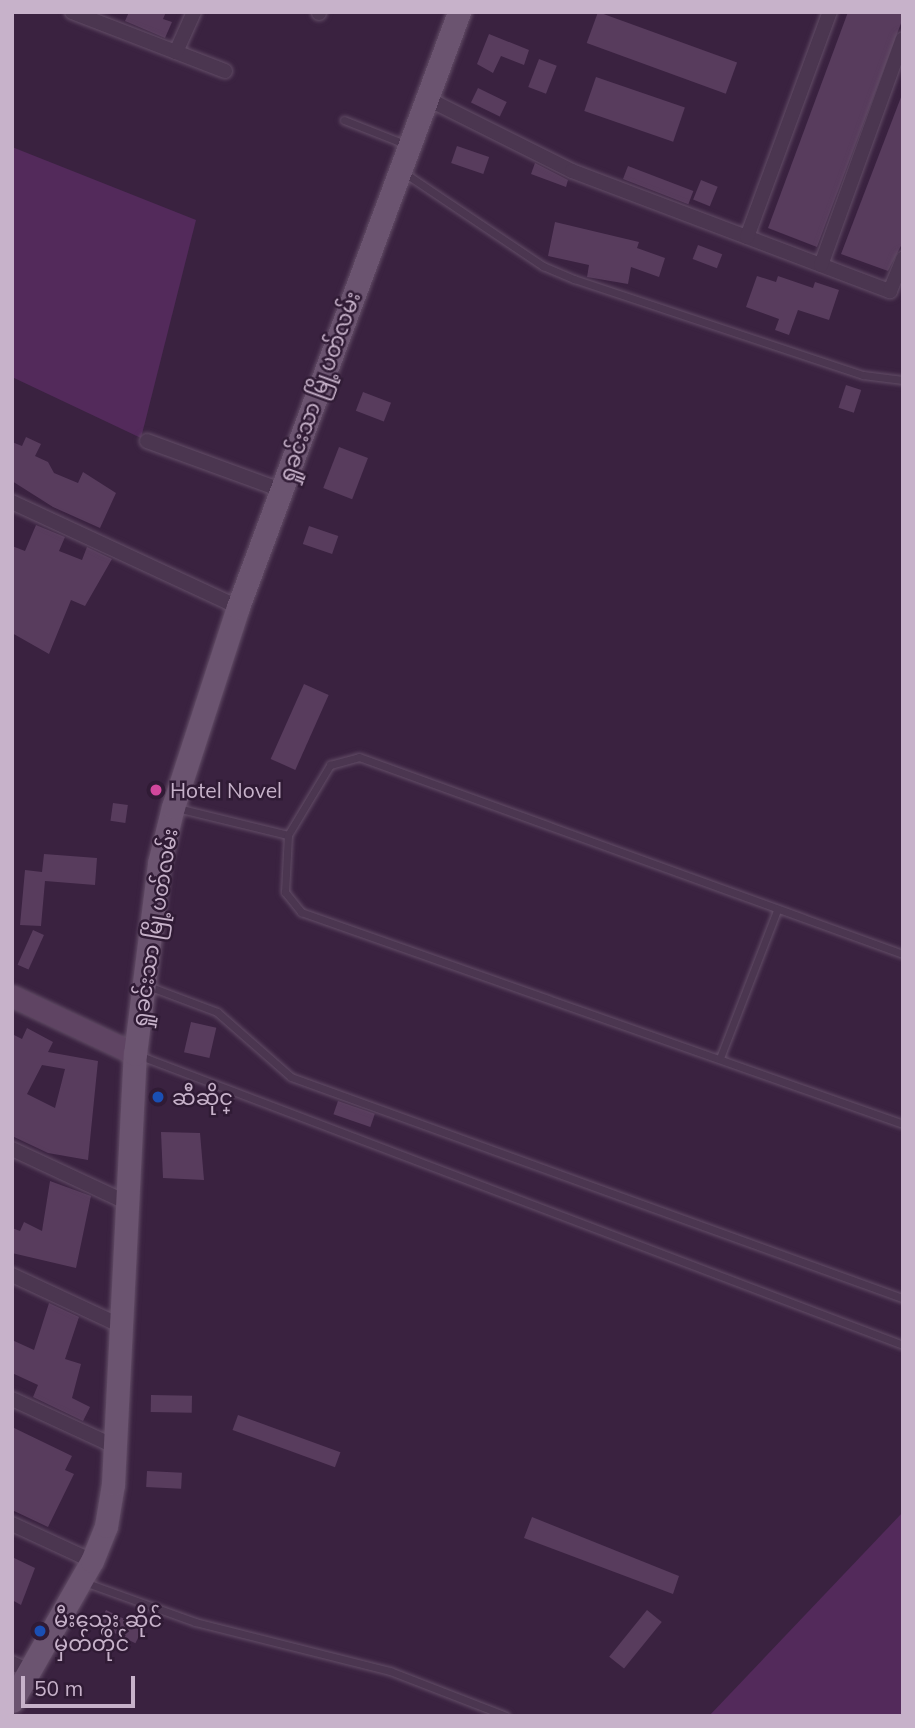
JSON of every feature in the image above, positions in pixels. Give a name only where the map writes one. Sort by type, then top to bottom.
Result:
[{"type":"main road","name":"ရှုခင်းသာ မြို့ပတ်လမ်း","points":[[12,1701],[21,1667],[92,1561],[106,1525],[114,1446],[135,1054],[159,863],[173,807],[238,607],[459,12]]},
{"type":"street","points":[[72,12],[225,71]]},
{"type":"street","points":[[176,52],[194,12]]},
{"type":"street","points":[[747,237],[831,12]]},
{"type":"street","points":[[821,265],[903,39]]},
{"type":"street","points":[[428,99],[572,171],[890,291],[903,258]]},
{"type":"street","points":[[147,441],[281,489]]},
{"type":"street","points":[[14,508],[238,607]]},
{"type":"street","points":[[12,996],[135,1054]]},
{"type":"street","points":[[12,1149],[128,1203]]},
{"type":"street","points":[[12,1275],[119,1325]]},
{"type":"street","points":[[12,1399],[114,1446]]},
{"type":"street","points":[[12,1524],[92,1561]]},
{"type":"lane","points":[[344,120],[409,145]]},
{"type":"lane","points":[[400,170],[543,266],[574,279],[863,375],[903,380]]},
{"type":"lane","points":[[903,954],[359,757],[330,765],[288,835],[285,892],[301,912],[903,1124]]},
{"type":"lane","points":[[173,807],[288,835]]},
{"type":"lane","points":[[720,1058],[777,910]]},
{"type":"lane","points":[[144,985],[191,999],[217,1012],[291,1077],[902,1298]]},
{"type":"lane","points":[[135,1054],[903,1345]]},
{"type":"lane","points":[[80,1581],[195,1622],[390,1671],[506,1716]]},
{"type":"shaded area","points":[[12,147],[196,220],[141,438],[12,377]]},
{"type":"shaded area","points":[[903,1512],[903,1716],[709,1716]]},
{"type":"building","points":[[129,12],[166,12],[163,19],[172,22],[165,38],[125,21]]},
{"type":"building","points":[[598,12],[737,63],[726,94],[587,43]]},
{"type":"building","points":[[848,12],[903,12],[903,18],[817,247],[768,228]]},
{"type":"building","points":[[489,34],[529,50],[524,65],[501,56],[493,73],[477,64]]},
{"type":"building","points":[[539,59],[557,66],[546,94],[528,87]]},
{"type":"building","points":[[596,77],[685,108],[673,142],[584,111]]},
{"type":"building","points":[[478,88],[507,102],[500,116],[471,102]]},
{"type":"building","points":[[903,92],[903,242],[888,271],[841,254]]},
{"type":"building","points":[[457,146],[489,157],[483,174],[451,163]]},
{"type":"building","points":[[535,163],[568,180],[566,187],[531,174]]},
{"type":"building","points":[[628,166],[693,191],[688,204],[623,179]]},
{"type":"building","points":[[701,180],[718,187],[710,206],[693,199]]},
{"type":"building","points":[[555,222],[639,242],[637,248],[665,258],[659,277],[631,267],[628,284],[587,277],[589,265],[548,256]]},
{"type":"building","points":[[698,245],[722,254],[717,268],[693,259]]},
{"type":"building","points":[[757,276],[776,282],[778,276],[813,288],[815,282],[839,290],[829,320],[798,310],[789,335],[775,330],[779,319],[746,307]]},
{"type":"building","points":[[846,385],[861,390],[854,413],[839,408]]},
{"type":"building","points":[[363,392],[391,403],[384,421],[356,411]]},
{"type":"building","points":[[26,437],[41,444],[35,456],[48,462],[54,473],[78,483],[83,472],[116,493],[100,528],[53,507],[12,481],[12,442],[22,446]]},
{"type":"building","points":[[339,447],[368,458],[352,499],[323,488]]},
{"type":"building","points":[[36,525],[65,537],[59,551],[82,560],[87,547],[112,559],[85,606],[71,600],[49,654],[12,633],[12,546],[25,551]]},
{"type":"building","points":[[309,526],[338,536],[332,554],[303,544]]},
{"type":"building","points":[[304,684],[329,695],[295,770],[271,759]]},
{"type":"building","points":[[113,803],[128,805],[125,823],[110,821]]},
{"type":"building","points":[[44,854],[97,858],[95,885],[45,881],[41,926],[20,925],[25,870],[42,872]]},
{"type":"building","points":[[33,930],[44,935],[29,970],[18,965]]},
{"type":"building","points":[[191,1022],[216,1028],[209,1058],[184,1052]]},
{"type":"building","points":[[27,1028],[53,1042],[48,1052],[98,1061],[88,1160],[48,1153],[12,1136],[12,1034],[22,1039]],"holes":[[[42,1065],[65,1069],[55,1108],[27,1094]]]},
{"type":"building","points":[[338,1101],[375,1114],[370,1127],[333,1114]]},
{"type":"building","points":[[161,1132],[200,1133],[204,1180],[163,1178]]},
{"type":"building","points":[[50,1181],[91,1196],[76,1268],[12,1253],[12,1228],[20,1231],[24,1222],[42,1231]]},
{"type":"building","points":[[49,1303],[79,1317],[65,1359],[81,1364],[72,1398],[90,1407],[83,1421],[33,1397],[38,1385],[12,1373],[12,1340],[34,1350]]},
{"type":"building","points":[[151,1395],[192,1396],[192,1413],[151,1412]]},
{"type":"building","points":[[238,1415],[340,1452],[335,1467],[233,1430]]},
{"type":"building","points":[[12,1427],[72,1456],[65,1470],[74,1474],[48,1527],[12,1510]]},
{"type":"building","points":[[147,1471],[182,1473],[181,1489],[146,1487]]},
{"type":"building","points":[[532,1517],[679,1576],[673,1594],[524,1538]]},
{"type":"building","points":[[12,1557],[35,1568],[21,1605],[12,1600]]},
{"type":"building","points":[[106,1610],[143,1628],[135,1643],[99,1625]]},
{"type":"building","points":[[647,1610],[662,1622],[624,1669],[609,1657]]},
{"type":"place","name":"Hotel Novel","points":[[156,790]]},
{"type":"place","name":"ဆီဆိုင္","points":[[158,1097]]},
{"type":"place","name":"မီးသွေး ဆိုင် မှတ်တိုင်","points":[[40,1631]]}]
